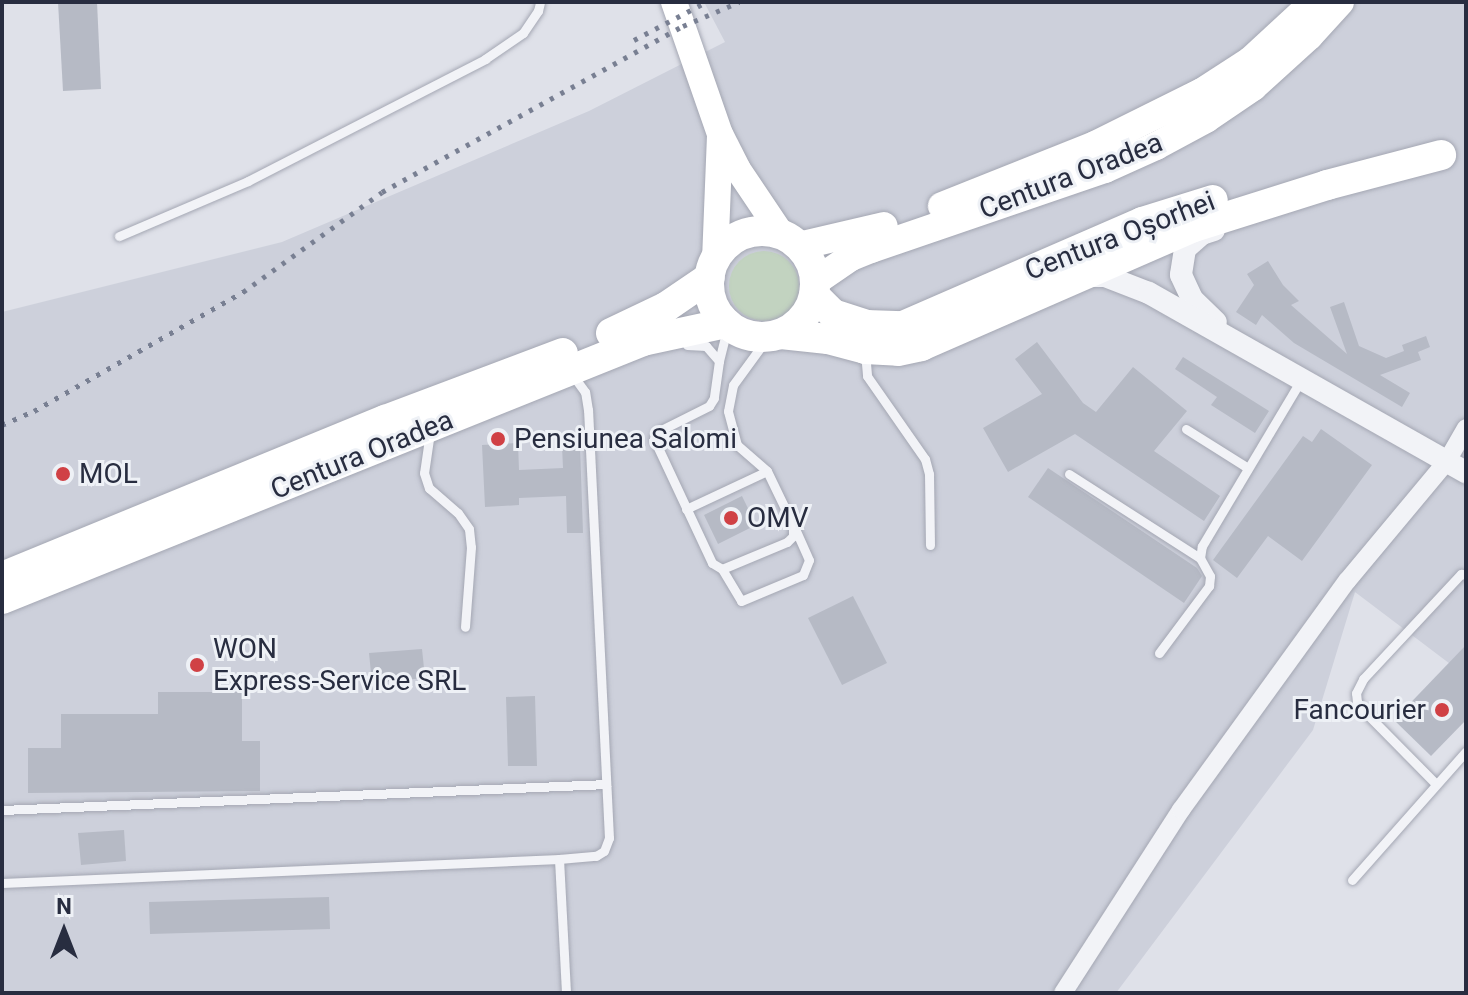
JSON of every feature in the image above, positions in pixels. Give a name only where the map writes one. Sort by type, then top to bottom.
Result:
[{"type":"highway","name":"Centura Oșorhei","points":[[815,288],[833,314],[866,325],[903,326],[1142,222],[1261,185],[1382,156],[1453,153]]},
{"type":"highway","name":"Centura Oșorhei","points":[[774,335],[828,339],[865,349],[898,351],[921,346],[1191,228],[1327,185],[1453,153]]},
{"type":"highway","points":[[751,232],[791,240],[808,256],[815,288],[811,306],[794,327],[774,335],[752,336],[727,324],[710,294],[712,268],[737,238],[751,232]]},
{"type":"highway","name":"Centura Oradea","points":[[2,577],[385,420],[608,335],[666,307],[712,268]]},
{"type":"highway","name":"Centura Oradea","points":[[2,599],[431,429],[582,381],[658,336],[727,324]]},
{"type":"main road","points":[[674,2],[720,134],[737,168],[791,240]]},
{"type":"main road","name":"Centura Oradea","points":[[791,240],[862,234],[1148,121],[1250,61],[1314,2]]},
{"type":"main road","name":"Centura Oradea","points":[[815,288],[851,257],[1105,169],[1206,119],[1253,87],[1309,36],[1340,2]]},
{"type":"main road","points":[[712,268],[720,134]]},
{"type":"street","points":[[1226,331],[1192,299],[1181,275],[1185,249],[1202,234],[1361,185],[1392,169]]},
{"type":"street","points":[[1003,281],[1024,282],[1076,260],[1112,260],[1265,357]]},
{"type":"street","points":[[1076,276],[1105,276],[1149,293],[1456,466]]},
{"type":"street","points":[[1063,993],[1191,797],[1347,581],[1456,466],[1466,428]]},
{"type":"lane","points":[[119,236],[248,181],[485,59],[523,33],[538,11],[540,2]]},
{"type":"lane","points":[[727,324],[714,398],[709,406],[657,432],[654,439],[712,563],[722,569],[741,601],[803,575],[809,560],[767,471],[737,445],[728,411],[733,385],[774,335]]},
{"type":"lane","points":[[678,346],[693,343],[706,346],[719,361]]},
{"type":"lane","points":[[865,349],[867,376],[925,459],[929,474],[930,545]]},
{"type":"lane","points":[[1200,558],[1202,546],[1302,378]]},
{"type":"lane","points":[[2,883],[559,859],[596,856],[604,851],[609,838],[582,381]]},
{"type":"lane","points":[[431,429],[424,473],[429,488],[458,513],[469,529],[471,547],[465,627]]},
{"type":"lane","points":[[1186,429],[1248,468]]},
{"type":"lane","points":[[686,509],[767,471]]},
{"type":"lane","points":[[1069,474],[1200,558],[1210,576],[1209,586],[1159,653]]},
{"type":"lane","points":[[722,569],[787,542],[793,536],[793,525]]},
{"type":"lane","points":[[1436,784],[1366,713],[1357,702],[1356,693],[1363,679],[1461,574],[1466,575]]},
{"type":"lane","points":[[1352,880],[1466,751]]},
{"type":"lane","points":[[2,810],[606,784]]},
{"type":"lane","points":[[559,859],[566,993]]},
{"type":"shaded area","points":[[704,2],[1466,2],[1466,676],[1355,592],[1313,730],[1116,993],[2,993],[2,312],[282,242],[589,111],[725,42]]},
{"type":"green space","points":[[771,251],[793,266],[799,286],[797,300],[789,311],[778,319],[757,321],[739,311],[731,300],[729,279],[739,261],[750,253]]},
{"type":"building","points":[[58,2],[97,2],[101,89],[63,91]]},
{"type":"building","points":[[1268,261],[1283,285],[1299,301],[1291,305],[1347,354],[1330,307],[1344,302],[1359,346],[1386,358],[1404,351],[1402,345],[1426,336],[1430,347],[1418,352],[1421,360],[1380,375],[1410,393],[1402,407],[1294,343],[1262,315],[1256,325],[1236,312],[1254,285],[1247,274]]},
{"type":"building","points":[[1037,342],[1083,403],[1096,412],[1133,367],[1187,411],[1154,451],[1220,496],[1204,521],[1075,434],[1008,472],[983,428],[1042,394],[1015,359]]},
{"type":"building","points":[[1183,357],[1269,411],[1255,433],[1211,405],[1217,397],[1175,369]]},
{"type":"building","points":[[1321,429],[1372,465],[1302,561],[1268,536],[1237,578],[1213,560],[1303,436],[1312,442]]},
{"type":"building","points":[[518,443],[519,470],[563,468],[562,446],[580,445],[583,533],[567,533],[566,496],[519,498],[519,505],[485,507],[482,445]]},
{"type":"building","points":[[1048,468],[1197,568],[1202,576],[1184,603],[1028,497]]},
{"type":"building","points":[[742,496],[756,525],[718,544],[704,515]]},
{"type":"building","points":[[853,596],[887,663],[842,685],[808,618]]},
{"type":"building","points":[[1466,645],[1466,720],[1431,756],[1394,720]]},
{"type":"building","points":[[422,649],[425,678],[372,683],[369,653]]},
{"type":"building","points":[[158,692],[242,692],[242,741],[260,741],[260,791],[28,793],[28,748],[61,748],[61,714],[158,714]]},
{"type":"building","points":[[535,696],[537,766],[508,766],[506,697]]},
{"type":"building","points":[[124,830],[126,861],[81,865],[78,833]]},
{"type":"building","points":[[329,897],[330,929],[150,934],[149,902]]},
{"type":"railway","points":[[634,40],[706,2]]},
{"type":"railway","points":[[2,425],[34,411],[243,292],[382,192],[683,26],[739,2]]},
{"type":"place","name":"Pensiunea Salomi","points":[[498,439]]},
{"type":"place","name":"MOL","points":[[63,474]]},
{"type":"place","name":"OMV","points":[[731,518]]},
{"type":"place","name":"WON Express-Service SRL","points":[[197,665]]},
{"type":"place","name":"Fancourier","points":[[1442,710]]}]
